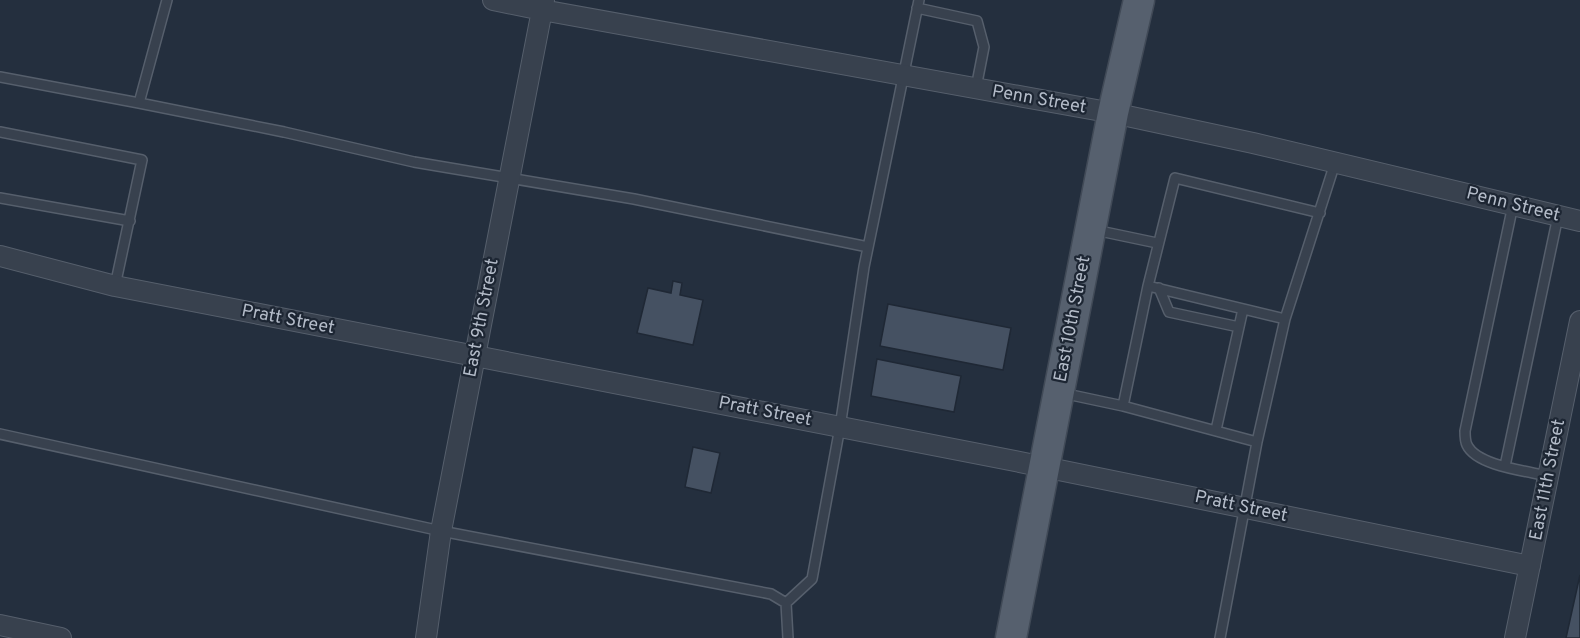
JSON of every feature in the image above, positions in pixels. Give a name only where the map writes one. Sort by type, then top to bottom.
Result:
[{"type":"main road","name":"East 10th Street","points":[[1016,637],[1043,467],[1113,113],[1139,0]]},
{"type":"street","name":"Penn Street","points":[[494,0],[543,5],[1113,113],[1580,221]]},
{"type":"street","name":"East 9th Street","points":[[426,638],[441,531],[543,5]]},
{"type":"street","name":"Pratt Street","points":[[0,256],[115,286],[1043,467],[1530,566]]},
{"type":"street","name":"East 11th Street","points":[[1515,638],[1580,321]]},
{"type":"street","points":[[0,625],[61,638]]},
{"type":"lane","points":[[139,103],[167,0]]},
{"type":"lane","points":[[786,603],[812,579],[840,427],[868,247],[918,4],[976,21],[984,47],[976,88]]},
{"type":"lane","points":[[0,77],[241,123],[414,162],[666,205],[868,247]]},
{"type":"lane","points":[[0,132],[142,160],[115,286]]},
{"type":"lane","points":[[1220,638],[1257,442],[1285,319],[1335,163]]},
{"type":"lane","points":[[1123,406],[1157,243],[1175,178],[1320,213]]},
{"type":"lane","points":[[0,198],[130,221]]},
{"type":"lane","points":[[1513,205],[1465,431],[1466,444],[1484,461],[1548,476]]},
{"type":"lane","points":[[1505,466],[1558,216]]},
{"type":"lane","points":[[1090,229],[1157,243]]},
{"type":"lane","points":[[1148,286],[1285,319]]},
{"type":"lane","points":[[1159,288],[1169,312],[1239,327]]},
{"type":"lane","points":[[1216,430],[1243,309]]},
{"type":"lane","points":[[1058,392],[1123,406],[1257,442]]},
{"type":"lane","points":[[0,434],[441,531],[771,594],[786,603]]},
{"type":"lane","points":[[786,603],[788,638]]},
{"type":"building","points":[[673,281],[682,283],[680,295],[703,300],[693,345],[637,333],[648,288],[671,293]]},
{"type":"building","points":[[888,304],[1011,328],[1003,370],[880,346]]},
{"type":"building","points":[[877,359],[961,376],[954,412],[871,396]]},
{"type":"building","points":[[693,447],[720,453],[711,493],[685,487]]},
{"type":"building","points":[[1580,575],[1580,638],[1566,638]]}]
